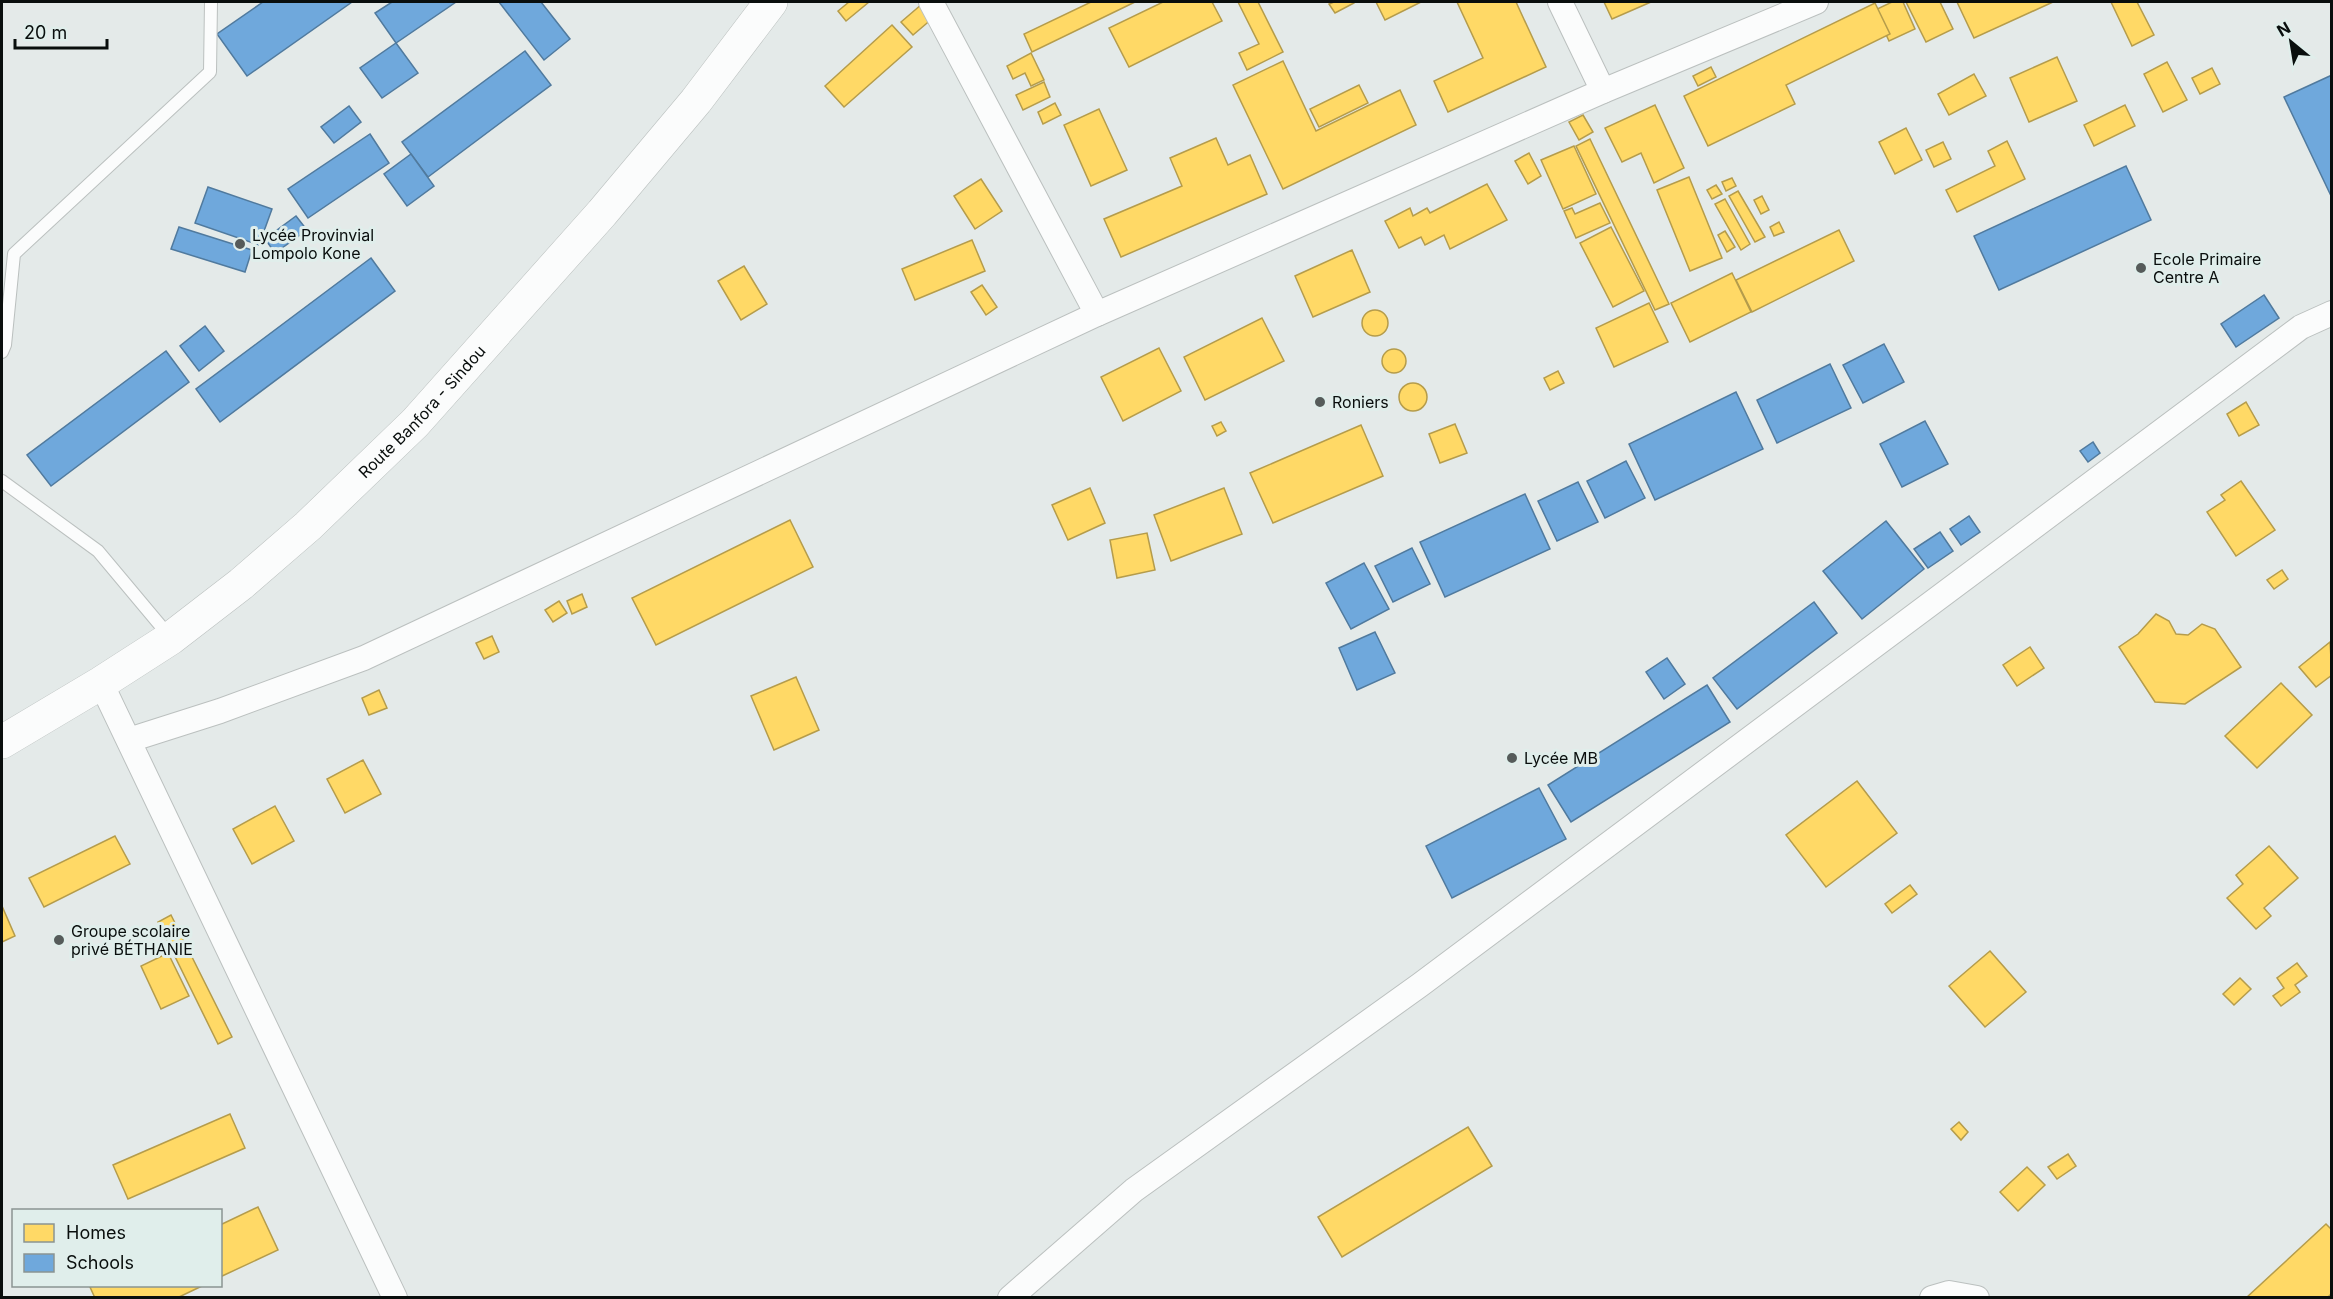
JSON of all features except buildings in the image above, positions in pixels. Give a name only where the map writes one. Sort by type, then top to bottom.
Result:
[{"type":"main road","name":"Route Banfora - Sindou","points":[[2,742],[171,638],[241,584],[308,526],[415,423],[602,213],[696,101],[771,2]]},
{"type":"street","points":[[931,2],[1097,314]]},
{"type":"street","points":[[1560,2],[1603,91]]},
{"type":"street","points":[[129,740],[220,711],[364,658],[1097,314],[1603,91],[1816,2]]},
{"type":"street","points":[[1010,1298],[1134,1190],[1420,985],[2301,327],[2331,313]]},
{"type":"street","points":[[101,683],[395,1298]]},
{"type":"street","points":[[1932,1298],[1949,1293],[1977,1298]]},
{"type":"lane","points":[[2,352],[5,345],[14,254],[210,72],[211,2]]},
{"type":"lane","points":[[2,481],[99,551],[171,638]]},
{"type":"place","name":"Lycée Provinvial Lompolo Kone","points":[[240,244]]},
{"type":"place","name":"Ecole Primaire Centre A","points":[[2141,268]]},
{"type":"place","name":"Roniers","points":[[1320,402]]},
{"type":"place","name":"Lycée MB","points":[[1512,758]]},
{"type":"place","name":"Groupe scolaire privé BÉTHANIE","points":[[59,940]]}]
